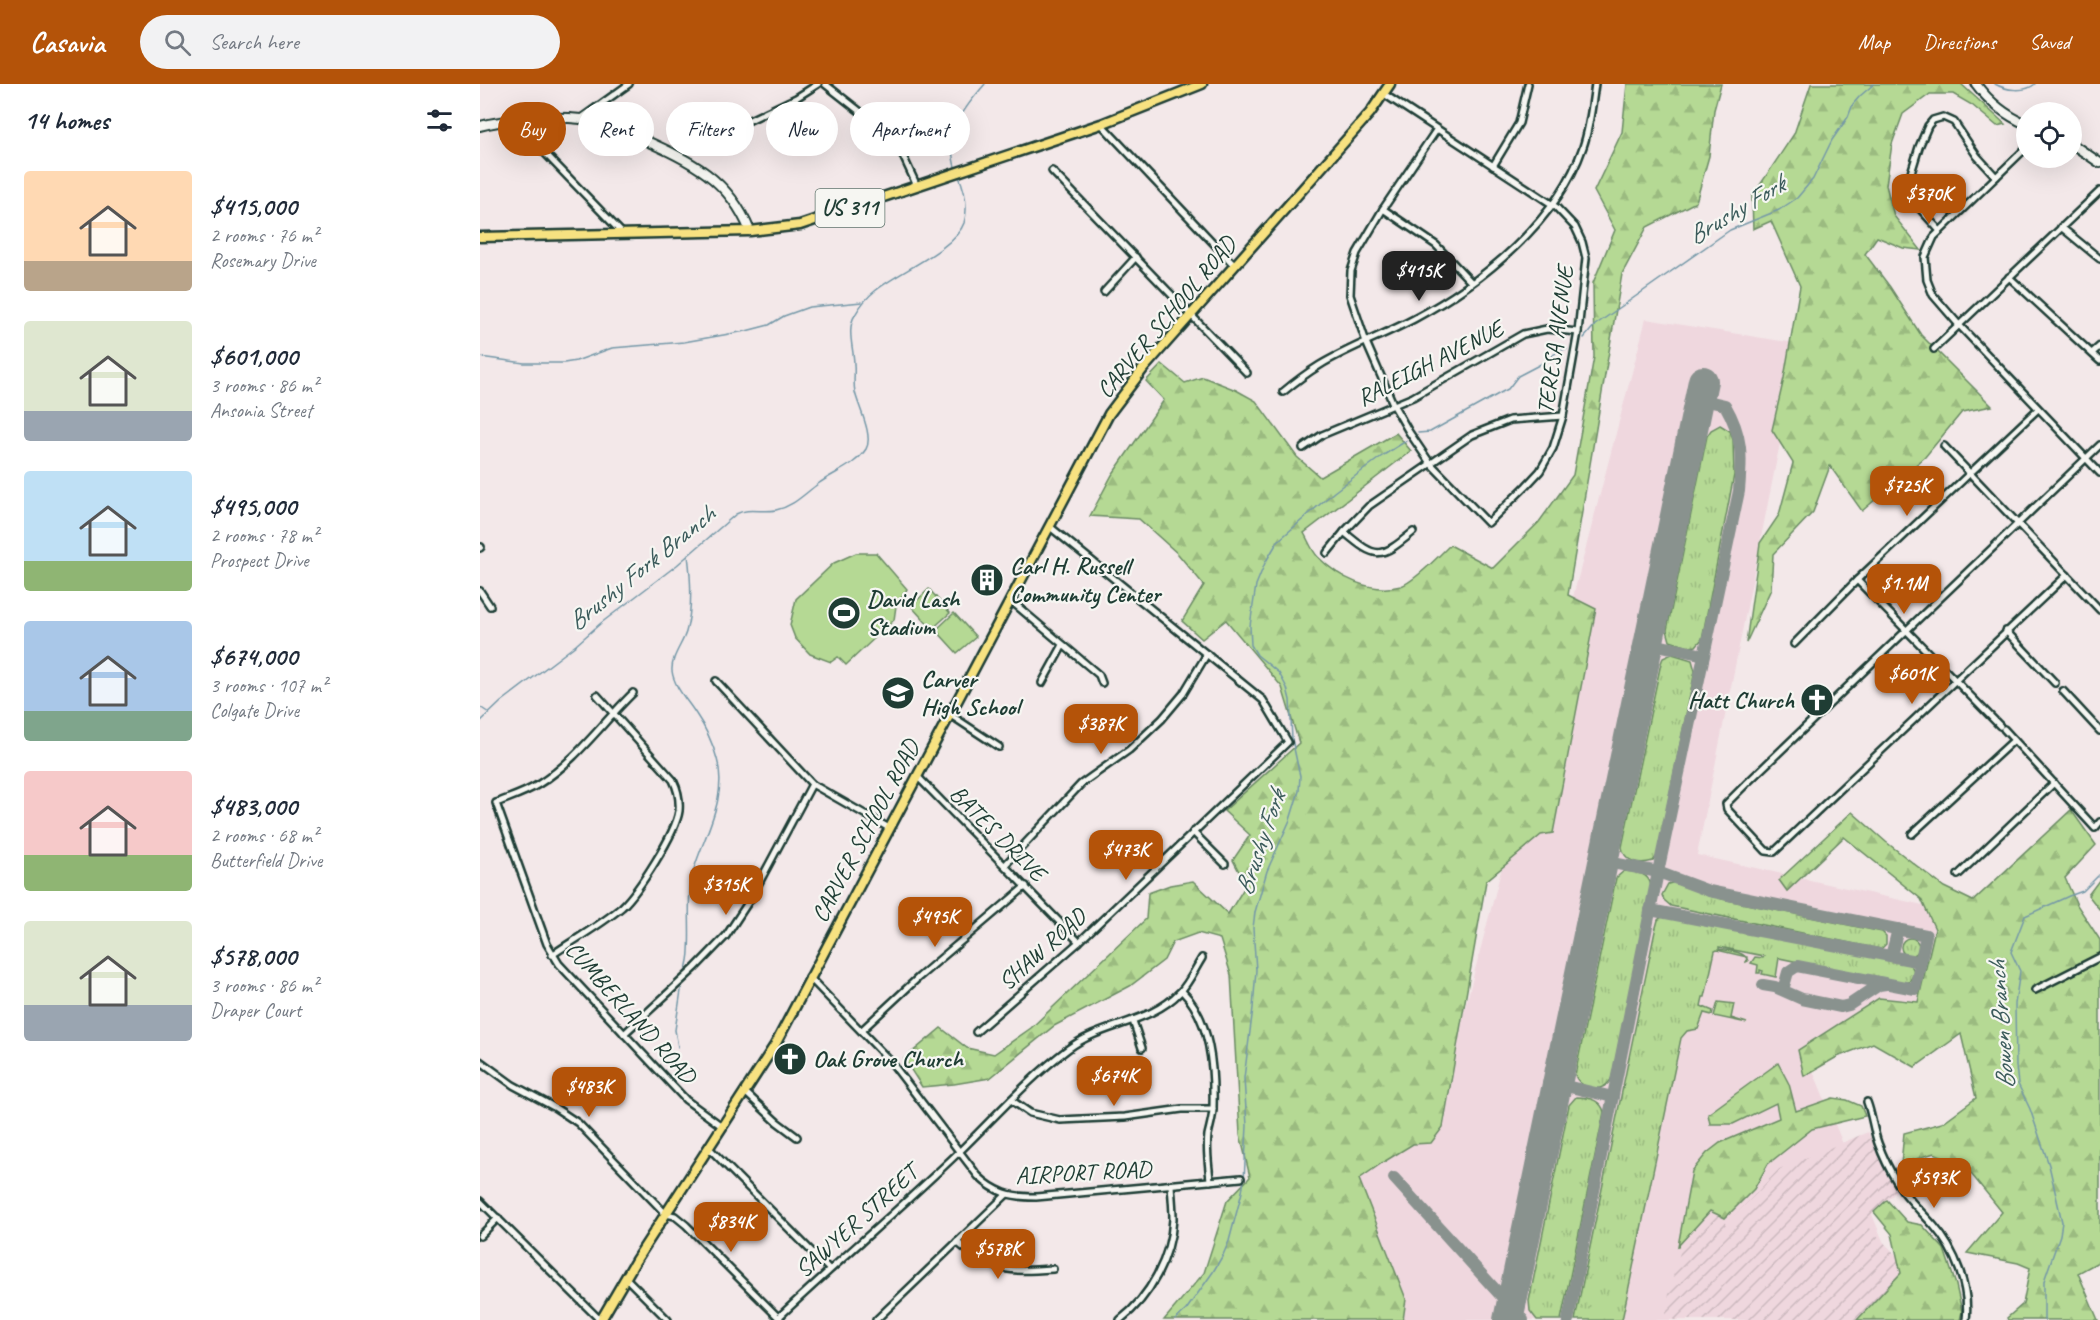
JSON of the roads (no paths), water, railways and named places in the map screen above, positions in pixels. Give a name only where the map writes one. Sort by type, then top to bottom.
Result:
[{"type":"main road","name":"CARVER SCHOOL ROAD","points":[[600,1320],[775,1045],[1049,526],[1118,401],[1190,315],[1370,113],[1390,84]]},
{"type":"main road","name":"US 311","points":[[480,237],[750,231],[800,225],[1101,124],[1199,85]]},
{"type":"street","points":[[604,102],[629,84]]},
{"type":"street","points":[[754,118],[819,84]]},
{"type":"street","points":[[825,84],[890,135],[897,143],[917,186]]},
{"type":"street","points":[[1493,166],[1519,123],[1528,84]]},
{"type":"street","points":[[1283,392],[1321,365],[1416,318],[1501,259],[1553,205],[1571,176],[1584,146],[1595,84]]},
{"type":"street","points":[[1976,84],[1994,106],[2016,119]]},
{"type":"street","name":"TERESA AVENUE","points":[[1384,94],[1553,205],[1571,222],[1584,248],[1586,266],[1578,333],[1563,416],[1553,448],[1540,471],[1488,523],[1430,463]]},
{"type":"street","points":[[1940,231],[1912,200],[1907,186],[1930,123],[1939,117],[1954,122],[1977,156],[1996,177]]},
{"type":"street","points":[[480,126],[498,123]]},
{"type":"street","points":[[1101,124],[1234,265]]},
{"type":"street","points":[[1430,463],[1394,406],[1366,342],[1353,305],[1350,279],[1357,253],[1383,209],[1437,129]]},
{"type":"street","points":[[654,146],[698,166],[716,180],[730,195],[750,231]]},
{"type":"street","points":[[2082,151],[2100,163]]},
{"type":"street","points":[[548,156],[623,234]]},
{"type":"street","points":[[2016,158],[1932,240],[1926,253],[1927,280],[1933,295],[1959,325],[2100,473]]},
{"type":"street","points":[[1052,171],[1247,374]]},
{"type":"street","points":[[1934,349],[2100,191]]},
{"type":"street","points":[[1383,209],[1436,245],[1471,282]]},
{"type":"street","points":[[2061,227],[2100,259]]},
{"type":"street","points":[[1104,292],[1136,257]]},
{"type":"street","points":[[2009,277],[2100,361]]},
{"type":"street","name":"RALEIGH AVENUE","points":[[1304,448],[1322,435],[1394,406],[1523,334],[1547,329],[1578,333]]},
{"type":"street","points":[[2092,354],[2100,346]]},
{"type":"street","points":[[1794,644],[1857,580],[2038,409]]},
{"type":"street","points":[[1327,553],[1369,506],[1472,435],[1520,418],[1563,416]]},
{"type":"street","points":[[2067,575],[1774,852],[1766,850],[1727,809],[1726,804],[2100,445]]},
{"type":"street","points":[[1944,446],[2100,610]]},
{"type":"street","points":[[1005,865],[1080,784],[1129,750],[1162,719],[1183,694],[1207,654],[1049,526]]},
{"type":"street","points":[[1344,532],[1361,547],[1373,553],[1388,551],[1413,532]]},
{"type":"street","points":[[1857,580],[2014,740],[2095,828],[2100,822]]},
{"type":"street","points":[[480,591],[490,606]]},
{"type":"street","points":[[1010,600],[1099,675],[1102,683]]},
{"type":"street","points":[[2006,631],[2055,683]]},
{"type":"street","points":[[1042,683],[1063,645]]},
{"type":"street","name":"SHAW ROAD","points":[[976,1032],[1079,942],[1288,742],[1263,700],[1207,654]]},
{"type":"street","points":[[716,681],[812,784],[889,828]]},
{"type":"street","points":[[2063,691],[2100,731]]},
{"type":"street","points":[[613,713],[633,693]]},
{"type":"street","points":[[552,955],[613,914],[634,895],[660,853],[677,819],[679,800],[673,780],[597,695]]},
{"type":"street","name":"CUMBERLAND ROAD","points":[[613,713],[572,758],[551,776],[522,793],[496,803],[552,955],[686,1100],[723,1127]]},
{"type":"street","points":[[949,714],[999,747]]},
{"type":"street","points":[[1912,834],[2014,740]]},
{"type":"street","name":"BATES DRIVE","points":[[916,776],[1079,942]]},
{"type":"street","points":[[1958,875],[2054,783]]},
{"type":"street","points":[[624,1034],[726,936],[751,898],[812,784]]},
{"type":"street","points":[[1193,832],[1225,864]]},
{"type":"street","points":[[862,1030],[919,977],[1026,886]]},
{"type":"street","points":[[2035,990],[2100,957]]},
{"type":"street","points":[[1202,958],[1182,991],[1193,1003],[1205,1031],[1210,1062],[1213,1109],[1207,1155],[1210,1181]]},
{"type":"street","name":"AIRPORT ROAD","points":[[810,977],[891,1062],[959,1152],[984,1181],[1006,1195],[1036,1197],[1241,1178]]},
{"type":"street","name":"SAWYER STREET","points":[[780,1319],[829,1269],[959,1152],[1057,1058],[1081,1040],[1102,1030],[1133,1021],[1168,1003],[1182,991]]},
{"type":"street","points":[[1133,1021],[1142,1048]]},
{"type":"street","points":[[480,1060],[513,1085],[578,1123],[666,1214],[675,1216],[686,1225],[780,1319]]},
{"type":"street","points":[[746,1092],[777,1122],[797,1137]]},
{"type":"street","points":[[1011,1100],[1030,1113],[1060,1120],[1125,1117],[1182,1109],[1213,1109]]},
{"type":"street","points":[[1867,1102],[1877,1141],[1897,1182],[1915,1207],[1935,1226],[1952,1250],[1965,1293],[1966,1320]]},
{"type":"street","points":[[709,1148],[829,1269]]},
{"type":"street","points":[[1120,1320],[1141,1300],[1156,1276],[1164,1257],[1173,1219],[1171,1186]]},
{"type":"street","points":[[876,1320],[1006,1195]]},
{"type":"street","points":[[480,1201],[600,1320]]},
{"type":"street","points":[[480,1236],[498,1218]]},
{"type":"street","points":[[957,1242],[973,1256],[998,1268],[1019,1271],[1053,1269]]},
{"type":"street","points":[[626,1278],[668,1320]]},
{"type":"waterway","name":"Brushy Fork Branch","points":[[956,170],[952,145],[957,123],[985,84]]},
{"type":"waterway","name":"Brushy Fork","points":[[1584,338],[1595,325],[1730,230],[1779,210],[1797,198],[1813,179],[1853,104],[1874,84]]},
{"type":"waterway","name":"Bowen Branch","points":[[1995,84],[2015,90],[2026,89],[2035,84]]},
{"type":"waterway","name":"Brushy Fork Branch","points":[[480,722],[501,702],[677,565],[736,514],[745,511],[776,510],[788,506],[861,455],[866,449],[868,437],[854,389],[852,321],[861,305],[884,284],[937,251],[958,233],[964,223],[966,204],[958,174]]},
{"type":"waterway","points":[[480,357],[524,363],[564,363],[612,348],[684,342],[746,331],[769,325],[784,316],[809,307],[862,302]]},
{"type":"waterway","name":"Brushy Fork","points":[[1418,433],[1430,432],[1508,389],[1518,376],[1560,350],[1567,349]]},
{"type":"waterway","name":"Brushy Fork","points":[[1175,1320],[1186,1310],[1223,1255],[1242,1192],[1247,1126],[1244,1078],[1256,970],[1253,928],[1255,912],[1267,871],[1290,820],[1299,791],[1300,776],[1292,739],[1290,700],[1287,688],[1279,673],[1257,655],[1251,645],[1250,626],[1256,585],[1278,541],[1334,492],[1406,441]]},
{"type":"waterway","points":[[685,973],[689,954],[689,900],[692,879],[714,815],[720,788],[720,773],[711,742],[706,730],[678,688],[672,671],[690,614],[691,584],[688,555]]},
{"type":"waterway","points":[[480,707],[489,713]]},
{"type":"waterway","name":"Bowen Branch","points":[[2044,1320],[2044,1281],[2060,1235],[2062,1222],[2049,1165],[2030,1109],[2018,1084],[2015,1004],[2020,971],[2011,952],[2025,916],[2083,891],[2100,874]]},
{"type":"waterway","points":[[678,1047],[675,1030],[682,984]]},
{"type":"place","name":"Carl H. Russell Community Center","points":[[987,580]]},
{"type":"place","name":"David Lash Stadium","points":[[844,613]]},
{"type":"place","name":"Carver High School","points":[[898,693]]},
{"type":"place","name":"Hatt Church","points":[[1817,700]]},
{"type":"place","name":"Oak Grove Church","points":[[790,1059]]}]
